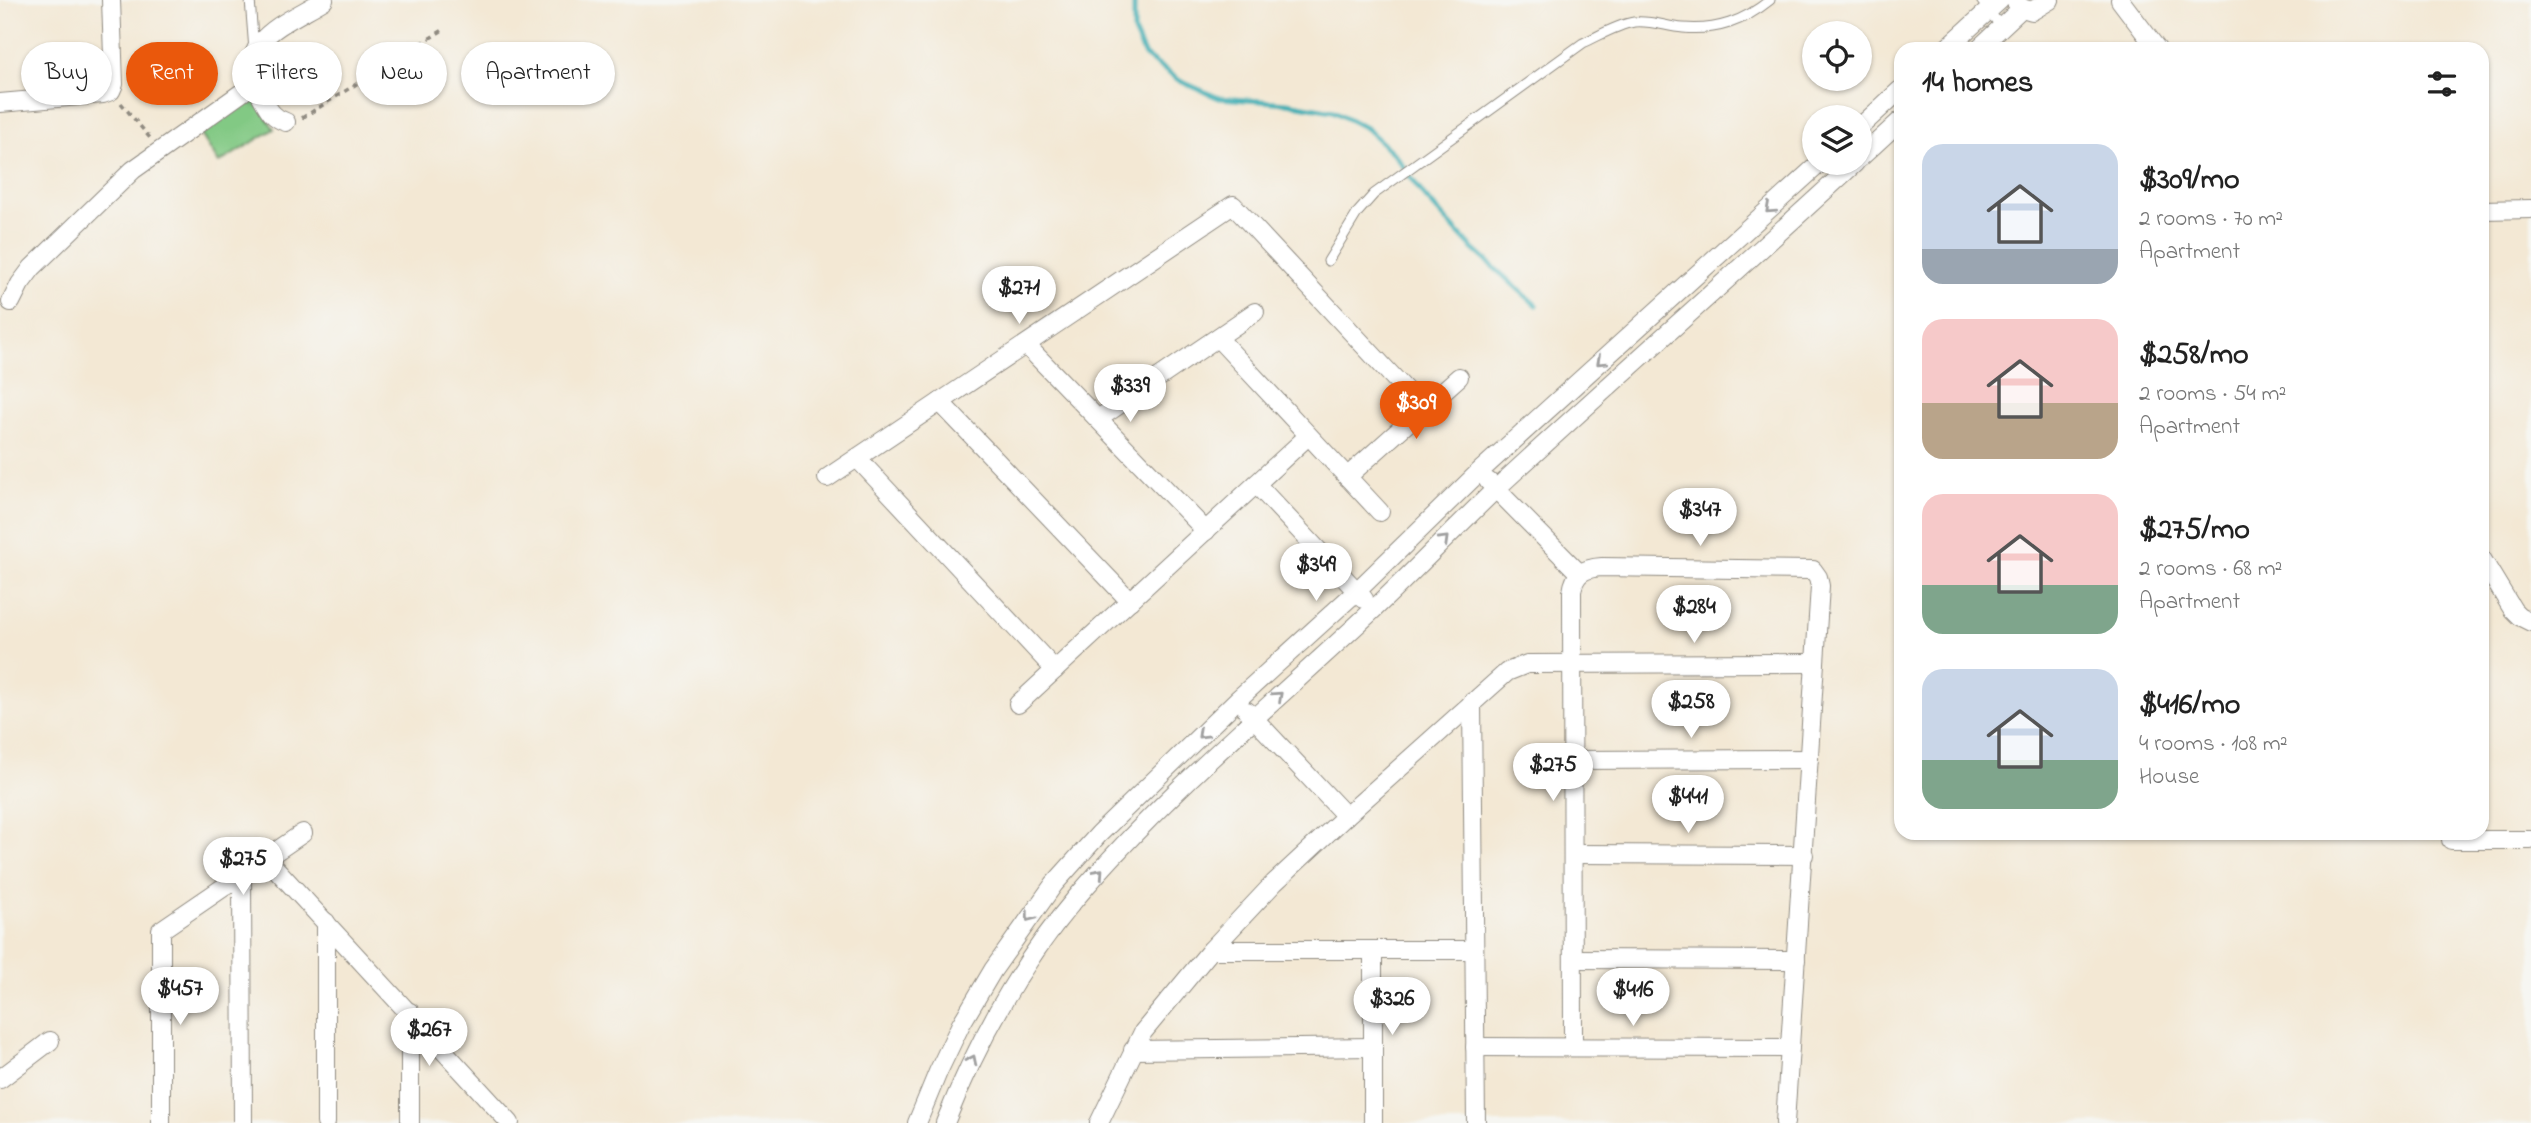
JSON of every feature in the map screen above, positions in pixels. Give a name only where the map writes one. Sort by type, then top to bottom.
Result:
[{"type":"street","points":[[111,0],[112,89]]},
{"type":"street","points":[[261,42],[324,0]]},
{"type":"street","points":[[1985,42],[2001,27],[2018,4],[2032,11],[2050,0]]},
{"type":"street","points":[[2120,0],[2152,42]]},
{"type":"street","points":[[1953,42],[1990,3]]},
{"type":"street","points":[[1872,116],[1894,96]]},
{"type":"street","points":[[11,302],[32,268],[133,170],[232,98]]},
{"type":"street","points":[[0,103],[21,101]]},
{"type":"street","points":[[267,105],[272,114],[286,122]]},
{"type":"street","points":[[1872,147],[1894,127]]},
{"type":"street","points":[[917,1123],[961,1024],[993,970],[1054,884],[1099,834],[1479,472],[1808,175]]},
{"type":"street","points":[[945,1123],[978,1047],[1014,983],[1074,900],[1109,861],[1254,718],[1374,609],[1496,489],[1842,175]]},
{"type":"street","points":[[827,478],[1233,205],[1423,409]]},
{"type":"street","points":[[2489,210],[2531,209]]},
{"type":"street","points":[[1098,419],[1255,312]]},
{"type":"street","points":[[1218,338],[1380,512]]},
{"type":"street","points":[[1026,345],[1206,531]]},
{"type":"street","points":[[1347,477],[1458,377]]},
{"type":"street","points":[[940,402],[1130,601]]},
{"type":"street","points":[[1018,704],[1308,436]]},
{"type":"street","points":[[857,458],[1055,670]]},
{"type":"street","points":[[1479,472],[1579,573]]},
{"type":"street","points":[[1256,484],[1374,609]]},
{"type":"street","points":[[1573,1048],[1573,585],[1579,573],[1602,567],[1813,570],[1820,586],[1785,1123]]},
{"type":"street","points":[[2489,571],[2513,610],[2531,622]]},
{"type":"street","points":[[1099,1123],[1133,1050],[1153,1019],[1211,950],[1274,883],[1502,675],[1527,664],[1815,663]]},
{"type":"street","points":[[1237,700],[1346,816]]},
{"type":"street","points":[[1472,702],[1476,1123]]},
{"type":"street","points":[[1573,760],[1809,759]]},
{"type":"street","points":[[161,1123],[161,930],[303,833]]},
{"type":"street","points":[[2451,840],[2531,840]]},
{"type":"street","points":[[1573,854],[1804,855]]},
{"type":"street","points":[[266,858],[510,1123]]},
{"type":"street","points":[[242,875],[243,1123]]},
{"type":"street","points":[[326,922],[326,1123]]},
{"type":"street","points":[[1211,950],[1474,950]]},
{"type":"street","points":[[1373,950],[1373,1123]]},
{"type":"street","points":[[1573,959],[1796,960]]},
{"type":"street","points":[[993,970],[1014,983]]},
{"type":"street","points":[[410,1013],[410,1123]]},
{"type":"street","points":[[0,1079],[50,1041]]},
{"type":"street","points":[[1133,1050],[1373,1047]]},
{"type":"street","points":[[1475,1048],[1790,1048]]},
{"type":"lane","points":[[250,0],[253,42]]},
{"type":"lane","points":[[1328,261],[1358,212],[1374,194],[1583,43],[1620,26],[1636,22],[1683,28],[1732,24],[1753,14],[1770,0]]},
{"type":"lane","points":[[1990,3],[2001,27]]},
{"type":"path","points":[[286,122],[300,120],[443,30]]},
{"type":"path","points":[[112,92],[160,149]]},
{"type":"green space","points":[[238,105],[259,105],[274,129],[219,163],[198,130]]},
{"type":"waterway","points":[[1134,0],[1134,32],[1145,56],[1180,81],[1219,98],[1287,103],[1333,111],[1366,128],[1394,154],[1424,196],[1471,247],[1536,305]]}]
